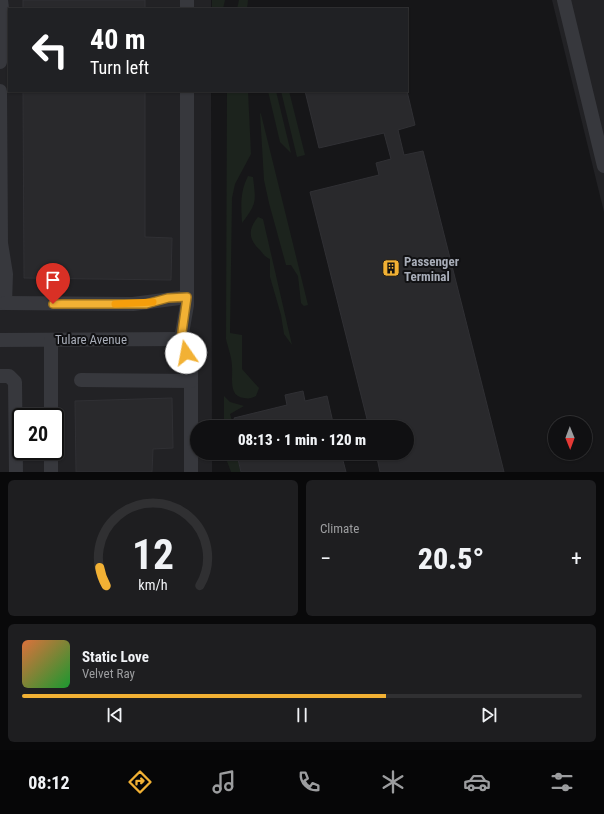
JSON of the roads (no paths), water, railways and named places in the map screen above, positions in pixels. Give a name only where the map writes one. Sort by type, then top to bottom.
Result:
[{"type":"street","points":[[0,62],[6,35],[1,0]]},
{"type":"street","points":[[564,0],[604,166]]},
{"type":"street","points":[[0,91],[1,243],[6,274],[3,303],[133,304],[187,297]]},
{"type":"street","points":[[187,92],[187,297],[181,339],[191,369],[191,472]]},
{"type":"street","name":"Tulare Avenue","points":[[0,340],[181,339]]},
{"type":"street","points":[[51,340],[51,408]]},
{"type":"street","points":[[0,376],[8,376],[15,382],[16,472]]},
{"type":"street","points":[[81,380],[191,381]]},
{"type":"street","points":[[51,460],[51,472]]},
{"type":"place","name":"Passenger Terminal","points":[[391,268]]}]
